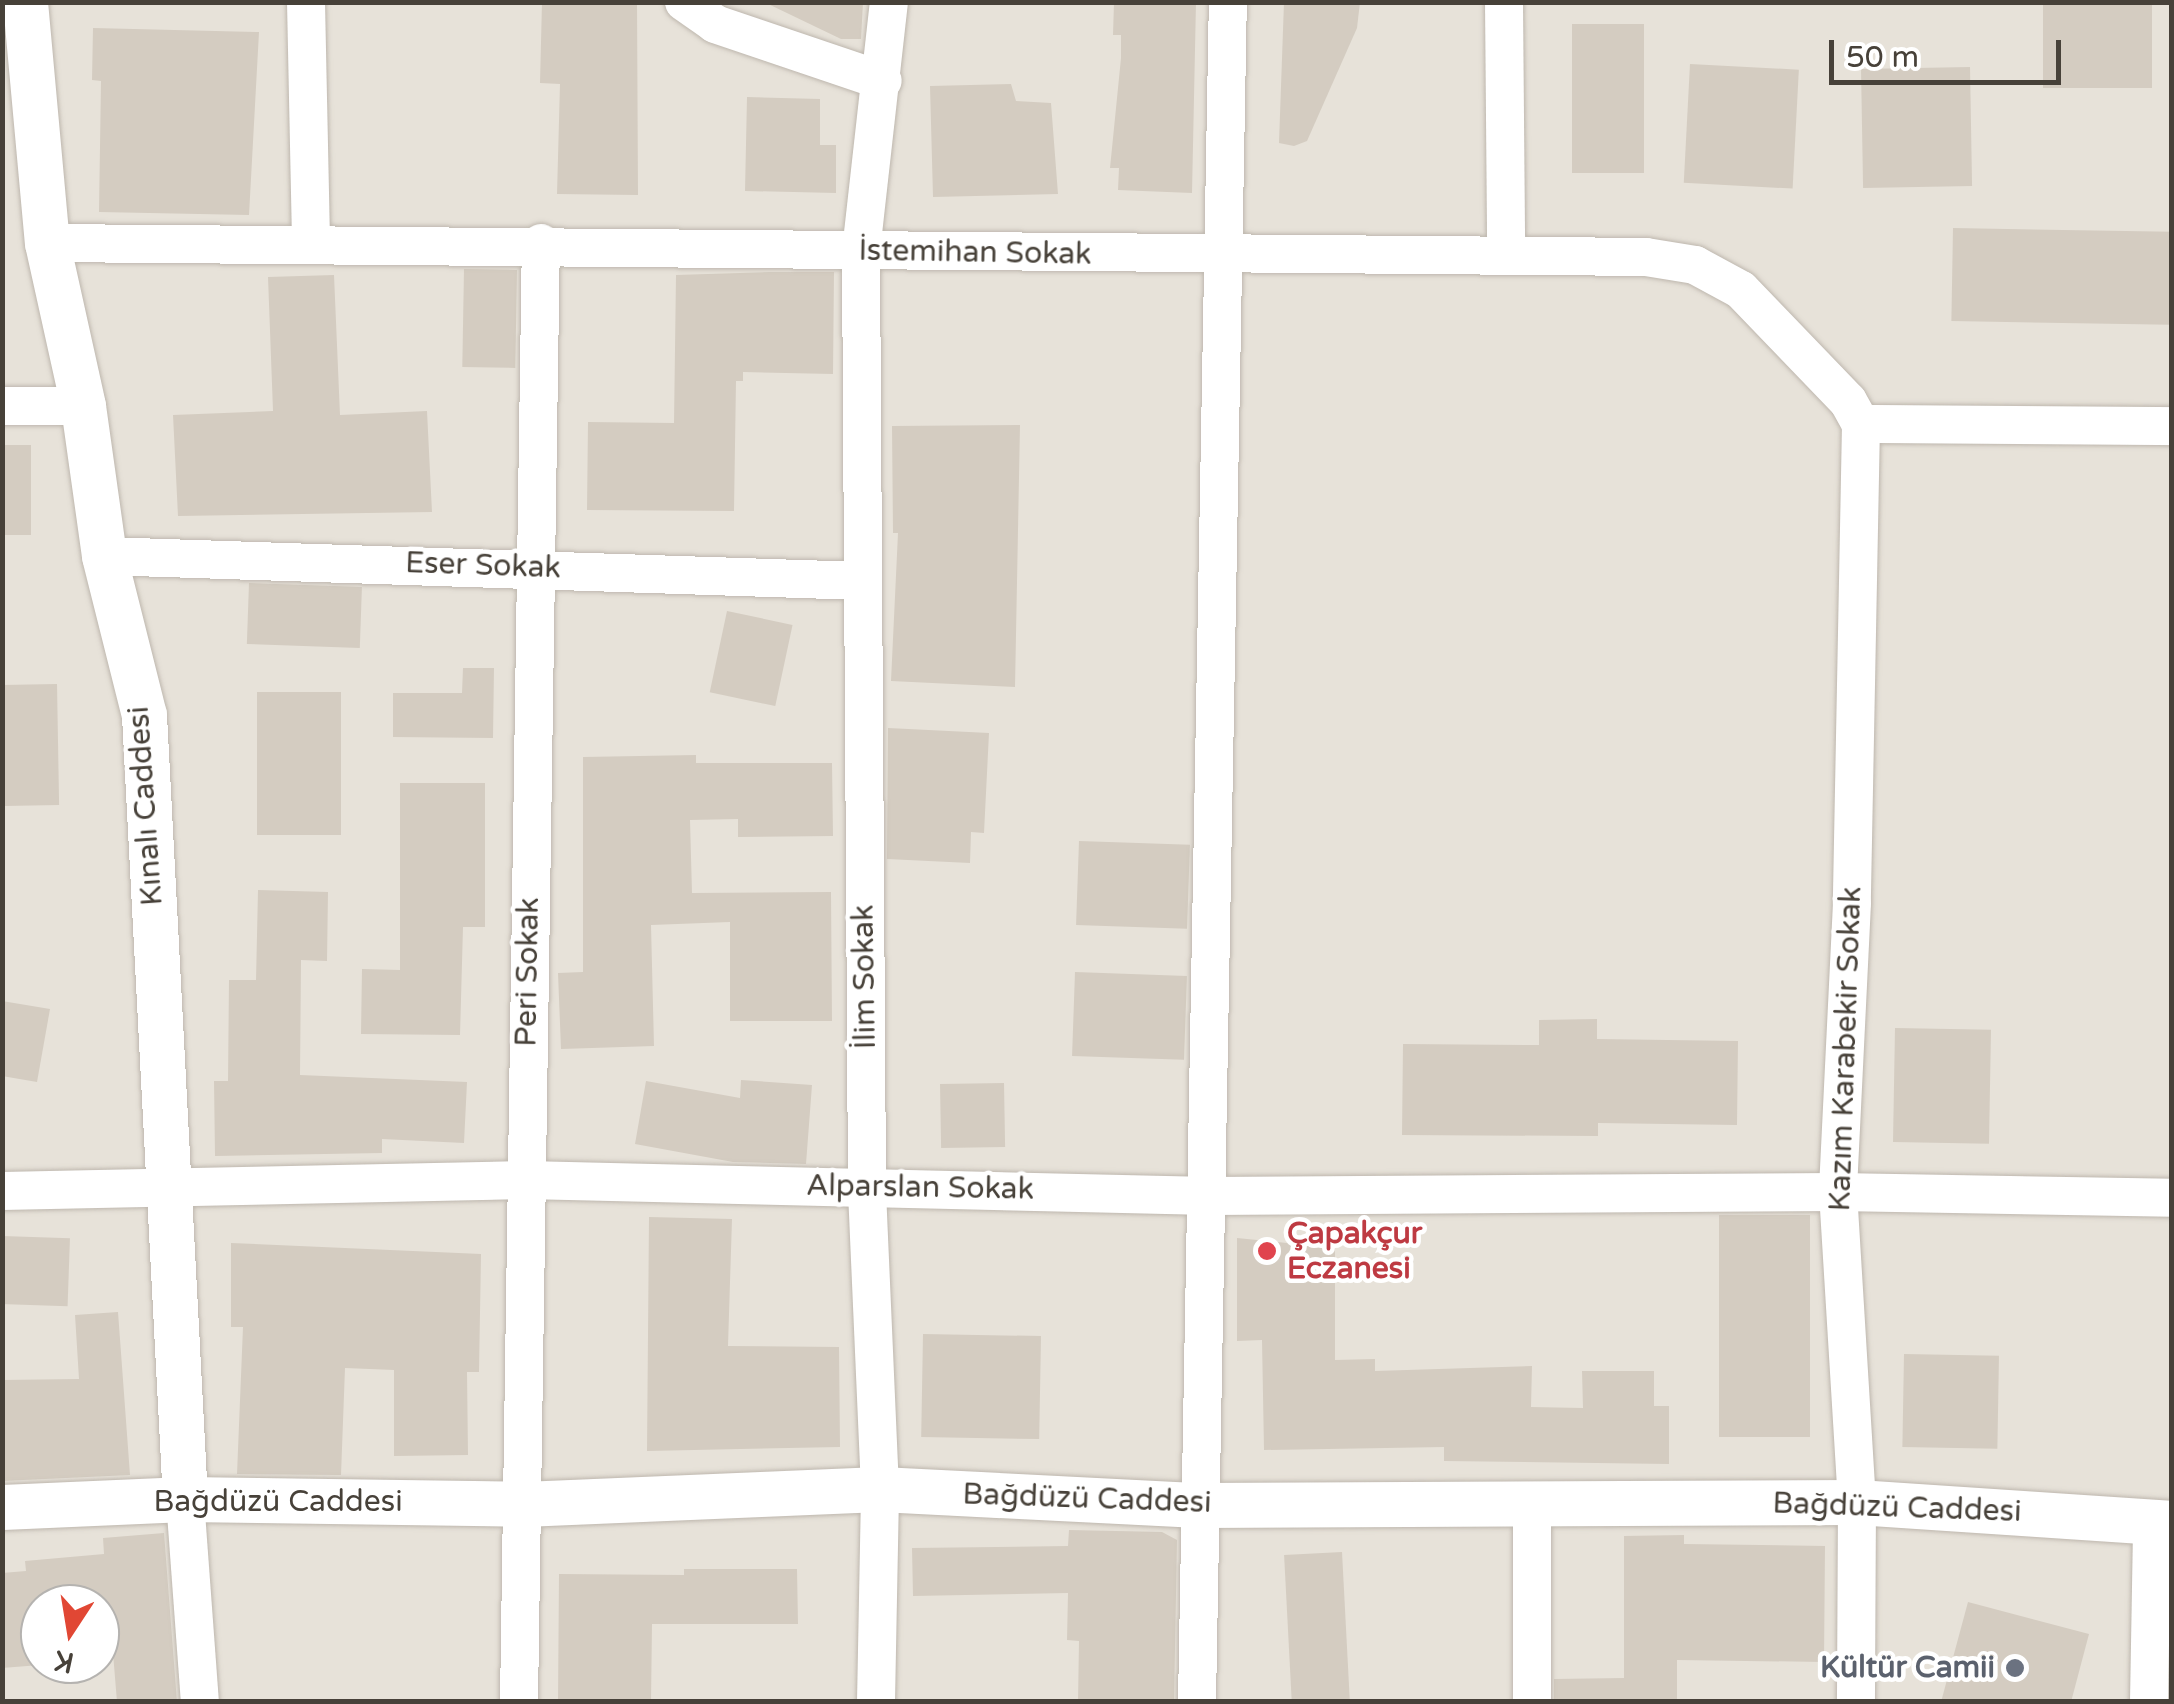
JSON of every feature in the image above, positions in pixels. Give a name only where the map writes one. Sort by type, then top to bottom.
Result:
[{"type":"street","name":"Kınalı Caddesi","points":[[25,2],[48,243],[83,406],[104,556],[144,715],[185,1499]]},
{"type":"street","points":[[306,2],[310,244]]},
{"type":"street","points":[[684,2],[715,24],[882,81]]},
{"type":"street","name":"İlim Sokak","points":[[876,1702],[880,1490],[867,1186],[861,251],[889,2]]},
{"type":"street","points":[[1197,1702],[1199,1505],[1210,1196],[1228,2]]},
{"type":"street","points":[[1504,2],[1506,253]]},
{"type":"street","name":"İstemihan Sokak","points":[[48,243],[541,243],[861,251],[1646,257],[1695,265],[1741,290],[1854,412]]},
{"type":"street","name":"Peri Sokak","points":[[519,1702],[532,568],[541,243]]},
{"type":"street","points":[[2,406],[83,406]]},
{"type":"street","points":[[1854,412],[2172,426]]},
{"type":"street","name":"Kazım Karabekir Sokak","points":[[1854,412],[1852,903],[1838,1192],[1857,1502],[1856,1702]]},
{"type":"street","name":"Eser Sokak","points":[[104,556],[861,582]]},
{"type":"street","name":"Alparslan Sokak","points":[[2,1191],[167,1192],[526,1180],[1210,1196],[1838,1192],[2172,1198]]},
{"type":"street","name":"Bağdüzü Caddesi","points":[[2,1507],[185,1499],[523,1504],[880,1490],[1199,1505],[1857,1502],[2162,1522]]},
{"type":"street","points":[[185,1499],[200,1702]]},
{"type":"street","points":[[1532,1504],[1532,1702]]},
{"type":"street","points":[[2149,1702],[2162,1522]]},
{"type":"shaded area","points":[[3,3],[2171,3],[2171,1701],[3,1702]]},
{"type":"building","points":[[542,2],[637,2],[638,195],[557,194],[560,84],[540,83]]},
{"type":"building","points":[[764,2],[863,2],[861,39],[841,39]]},
{"type":"building","points":[[1114,2],[1196,2],[1192,193],[1118,190],[1119,168],[1110,168],[1121,58],[1121,35],[1113,35]]},
{"type":"building","points":[[1284,2],[1360,2],[1357,28],[1307,141],[1294,146],[1279,143]]},
{"type":"building","points":[[2043,2],[2152,2],[2152,88],[2043,88]]},
{"type":"building","points":[[1572,24],[1644,24],[1644,173],[1572,173]]},
{"type":"building","points":[[93,28],[259,32],[249,215],[99,212],[101,81],[92,80]]},
{"type":"building","points":[[1690,64],[1799,70],[1793,189],[1684,183]]},
{"type":"building","points":[[1970,67],[1972,186],[1863,188],[1861,69]]},
{"type":"building","points":[[1011,84],[1016,101],[1051,103],[1058,194],[933,197],[930,86]]},
{"type":"building","points":[[747,97],[820,99],[820,145],[836,145],[836,193],[745,191]]},
{"type":"building","points":[[1953,228],[2172,232],[2170,325],[1951,321]]},
{"type":"building","points":[[464,269],[517,270],[515,368],[462,367]]},
{"type":"building","points":[[834,272],[833,374],[743,372],[743,381],[736,381],[734,511],[587,510],[588,422],[674,423],[676,275]]},
{"type":"building","points":[[334,275],[340,415],[427,411],[432,512],[178,516],[173,415],[273,411],[268,277]]},
{"type":"building","points":[[1020,425],[1015,687],[891,681],[898,533],[893,533],[892,426]]},
{"type":"building","points":[[2,445],[31,445],[31,535],[2,535]]},
{"type":"building","points":[[249,583],[362,587],[360,648],[247,644]]},
{"type":"building","points":[[727,611],[793,625],[775,706],[710,692]]},
{"type":"building","points":[[463,668],[494,668],[493,738],[393,737],[393,693],[462,693]]},
{"type":"building","points":[[57,684],[59,805],[4,806],[2,685]]},
{"type":"building","points":[[257,692],[341,692],[341,835],[257,835]]},
{"type":"building","points":[[888,728],[989,733],[984,833],[971,832],[970,863],[887,859]]},
{"type":"building","points":[[696,755],[696,763],[832,763],[833,836],[738,837],[738,819],[690,820],[692,893],[831,892],[832,1021],[730,1021],[730,922],[651,925],[654,1046],[561,1049],[558,973],[583,972],[583,757]]},
{"type":"building","points":[[400,783],[485,783],[485,927],[463,927],[460,1035],[361,1034],[362,969],[400,970]]},
{"type":"building","points":[[1079,841],[1190,845],[1187,929],[1076,925]]},
{"type":"building","points":[[258,890],[328,892],[327,961],[301,960],[300,1075],[467,1082],[464,1143],[382,1139],[382,1153],[215,1156],[214,1081],[228,1081],[229,980],[256,980]]},
{"type":"building","points":[[1075,972],[1187,976],[1184,1060],[1072,1056]]},
{"type":"building","points":[[2,1001],[50,1009],[37,1082],[2,1076]]},
{"type":"building","points":[[1597,1019],[1597,1039],[1738,1041],[1737,1125],[1598,1123],[1598,1136],[1402,1135],[1403,1044],[1539,1045],[1539,1020]]},
{"type":"building","points":[[1895,1028],[1991,1030],[1989,1144],[1893,1142]]},
{"type":"building","points":[[741,1080],[812,1085],[806,1164],[733,1162],[635,1144],[646,1081],[740,1098]]},
{"type":"building","points":[[1004,1083],[1005,1147],[941,1148],[940,1084]]},
{"type":"building","points":[[1719,1215],[1810,1215],[1810,1437],[1719,1437]]},
{"type":"building","points":[[649,1217],[732,1219],[728,1346],[839,1347],[840,1447],[647,1451]]},
{"type":"building","points":[[2,1236],[70,1238],[68,1306],[2,1304]]},
{"type":"building","points":[[1237,1238],[1335,1248],[1335,1360],[1375,1359],[1375,1371],[1532,1366],[1531,1407],[1583,1408],[1582,1371],[1654,1371],[1654,1406],[1669,1406],[1669,1464],[1444,1461],[1444,1447],[1264,1450],[1262,1340],[1237,1341]]},
{"type":"building","points":[[231,1243],[481,1254],[479,1372],[467,1372],[468,1455],[394,1456],[394,1370],[345,1368],[341,1475],[237,1474],[243,1327],[231,1327]]},
{"type":"building","points":[[118,1312],[130,1475],[2,1481],[2,1380],[79,1379],[75,1315]]},
{"type":"building","points":[[923,1334],[1041,1336],[1039,1439],[921,1437]]},
{"type":"building","points":[[1904,1354],[1999,1356],[1997,1449],[1902,1447]]},
{"type":"building","points":[[1069,1530],[1162,1532],[1177,1540],[1174,1702],[1078,1702],[1079,1641],[1067,1640],[1068,1593],[913,1596],[912,1548],[1068,1546]]},
{"type":"building","points":[[164,1533],[177,1702],[117,1702],[120,1584],[20,1584],[20,1667],[2,1668],[2,1573],[26,1571],[25,1561],[104,1554],[103,1538]]},
{"type":"building","points":[[1684,1535],[1684,1544],[1825,1546],[1824,1662],[1677,1660],[1677,1702],[1554,1702],[1554,1679],[1624,1678],[1624,1536]]},
{"type":"building","points":[[1342,1552],[1350,1702],[1292,1702],[1284,1555]]},
{"type":"building","points":[[684,1569],[797,1569],[798,1624],[652,1624],[651,1702],[558,1702],[559,1574],[684,1575]]},
{"type":"building","name":"Kültür Camii","points":[[1968,1602],[2089,1634],[2071,1702],[1941,1702]]},
{"type":"place","name":"Çapakçur Eczanesi","points":[[1267,1251]]},
{"type":"place","name":"Kültür Camii","points":[[2015,1668]]}]
